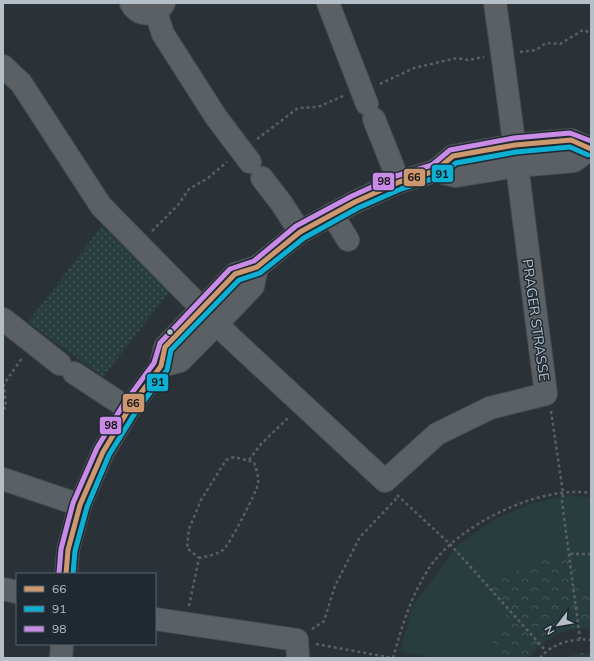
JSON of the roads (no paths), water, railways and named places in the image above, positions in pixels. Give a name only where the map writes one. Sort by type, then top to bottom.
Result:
[{"type":"street","points":[[131,3],[141,13],[146,14],[160,7],[163,34],[216,117],[282,204],[300,232]]},
{"type":"street","points":[[328,3],[399,182]]},
{"type":"street","name":"PRAGER STRASSE","points":[[210,316],[392,489],[438,434],[490,408],[546,394],[516,166],[515,145],[495,3]]},
{"type":"street","points":[[3,66],[21,83],[101,206],[210,316]]},
{"type":"street","points":[[66,573],[68,550],[80,505],[103,452],[129,409],[161,366],[166,347],[210,316],[235,274],[257,267],[300,232],[332,214],[399,182],[435,171],[453,156],[515,145],[571,140],[591,149]]},
{"type":"street","points":[[435,171],[456,176],[516,166],[574,161],[591,149]]},
{"type":"street","points":[[332,214],[348,240]]},
{"type":"street","points":[[3,319],[67,369],[129,409]]},
{"type":"street","points":[[3,479],[80,505]]},
{"type":"street","points":[[3,589],[16,592]]},
{"type":"street","points":[[156,619],[186,624],[298,649]]},
{"type":"street","points":[[61,658],[62,645]]}]
